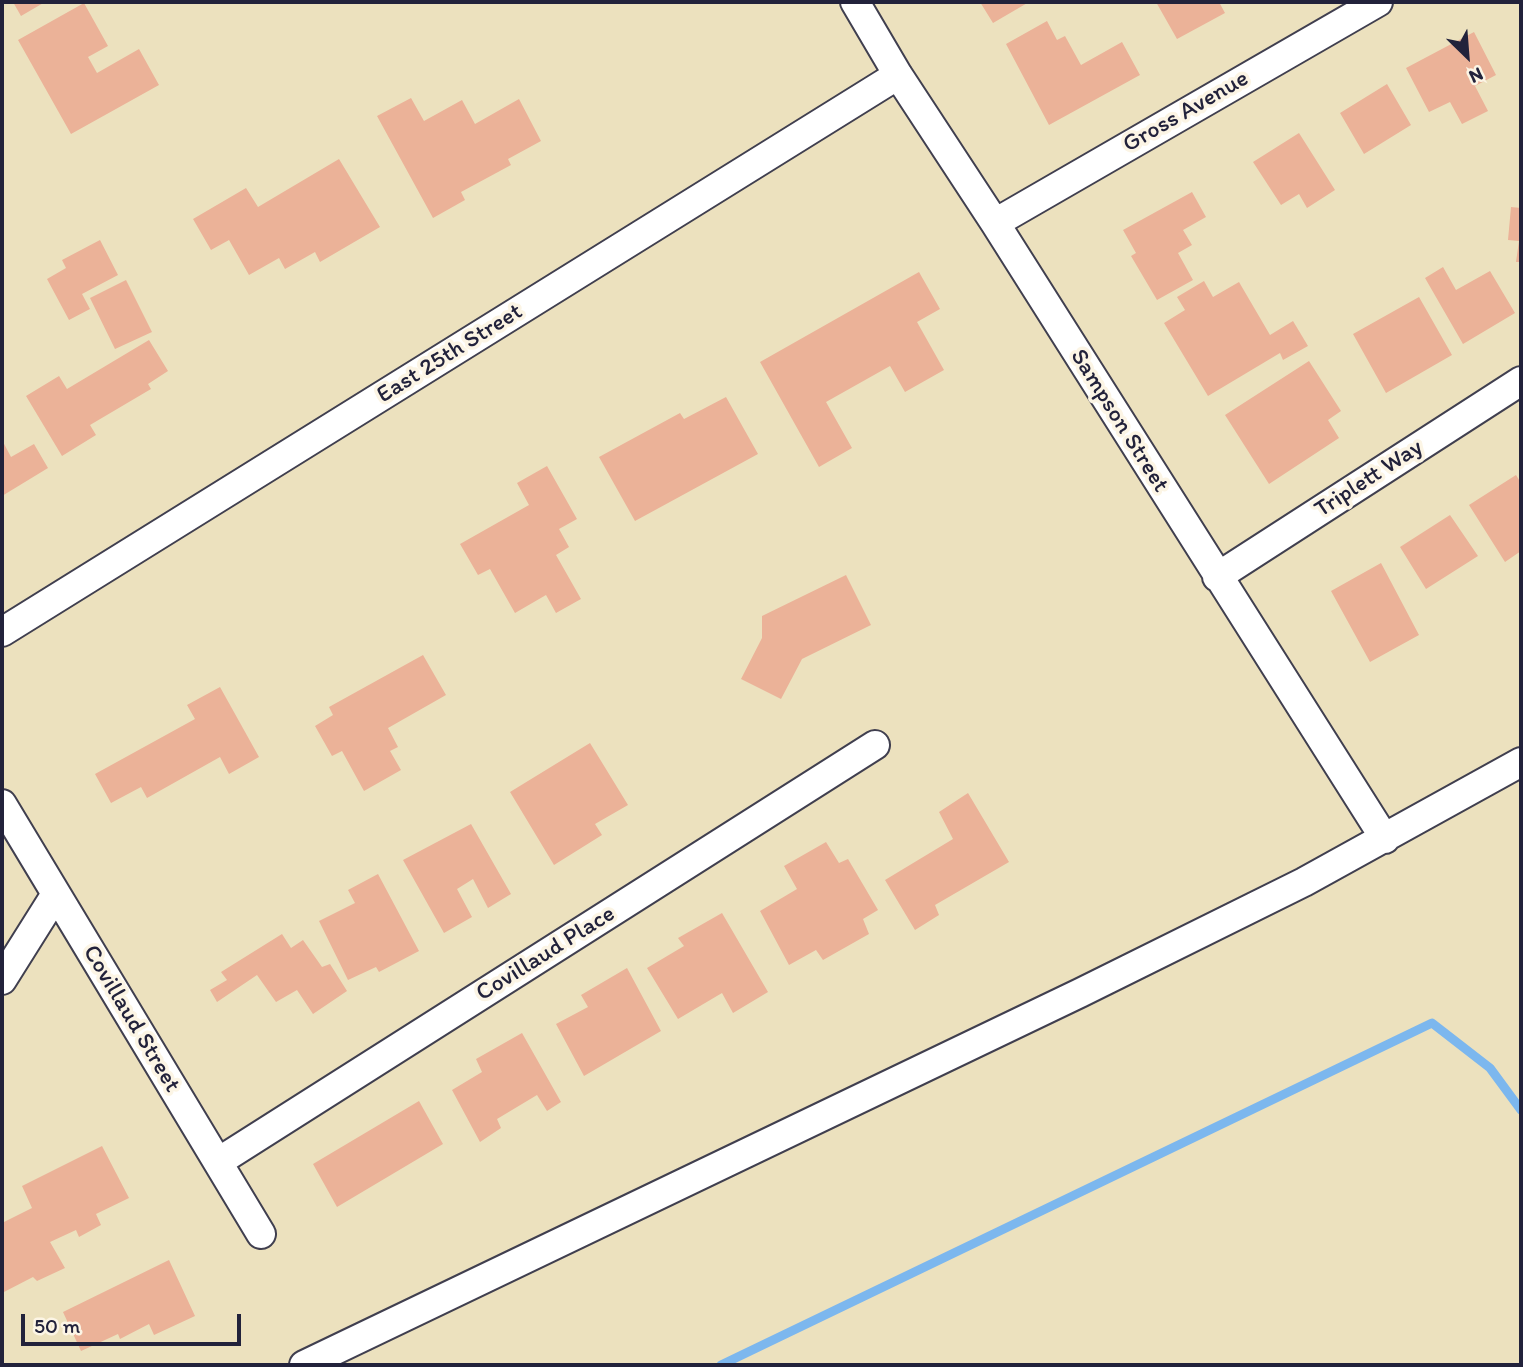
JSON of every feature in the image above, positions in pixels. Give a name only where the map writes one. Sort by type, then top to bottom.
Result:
[{"type":"street","name":"Sampson Street","points":[[856,2],[898,75],[995,223],[1385,839]]},
{"type":"street","name":"Gross Avenue","points":[[995,223],[1378,2]]},
{"type":"street","name":"East 25th Street","points":[[2,632],[898,75]]},
{"type":"street","name":"Triplett Way","points":[[1217,577],[1521,381]]},
{"type":"street","name":"Covillaud Place","points":[[218,1162],[875,746]]},
{"type":"street","points":[[304,1365],[1080,993],[1385,839],[1521,762]]},
{"type":"street","name":"Covillaud Street","points":[[2,804],[261,1234]]},
{"type":"street","points":[[2,980],[56,894]]},
{"type":"building","points":[[13,2],[45,2],[21,16]]},
{"type":"building","points":[[980,2],[1029,2],[993,23]]},
{"type":"building","points":[[1156,2],[1219,2],[1225,13],[1177,39]]},
{"type":"building","points":[[84,3],[108,46],[88,57],[97,73],[139,49],[159,85],[71,134],[18,40]]},
{"type":"building","points":[[1047,21],[1057,40],[1065,36],[1081,65],[1122,42],[1140,75],[1049,125],[1006,44]]},
{"type":"building","points":[[1474,32],[1496,75],[1475,86],[1488,111],[1462,124],[1450,102],[1429,112],[1406,68]]},
{"type":"building","points":[[1387,84],[1411,125],[1364,154],[1340,113]]},
{"type":"building","points":[[411,98],[424,121],[462,100],[475,124],[519,99],[541,141],[508,159],[511,165],[461,192],[465,200],[433,218],[377,116]]},
{"type":"building","points":[[1299,133],[1335,190],[1307,208],[1299,194],[1281,205],[1253,162]]},
{"type":"building","points":[[339,159],[380,227],[320,262],[315,252],[285,269],[279,258],[249,275],[229,240],[211,250],[193,219],[246,188],[258,207]]},
{"type":"building","points":[[1192,192],[1206,217],[1183,230],[1192,245],[1178,253],[1193,280],[1157,300],[1131,256],[1136,253],[1123,230]]},
{"type":"building","points":[[1511,207],[1521,208],[1521,262],[1516,262],[1519,241],[1508,240]]},
{"type":"building","points":[[100,240],[118,275],[82,294],[90,309],[69,320],[47,279],[66,268],[62,260]]},
{"type":"building","points":[[1443,267],[1456,290],[1490,271],[1515,313],[1463,344],[1425,278]]},
{"type":"building","points":[[919,272],[940,309],[917,322],[944,370],[905,392],[890,366],[826,402],[852,448],[819,467],[760,362]]},
{"type":"building","points":[[126,280],[152,332],[115,349],[90,298]]},
{"type":"building","points":[[1204,281],[1213,297],[1239,282],[1270,335],[1293,321],[1308,346],[1283,360],[1280,353],[1208,396],[1164,323],[1185,310],[1177,297]]},
{"type":"building","points":[[1419,297],[1452,355],[1386,393],[1353,334]]},
{"type":"building","points":[[149,340],[168,371],[148,384],[151,389],[90,425],[96,435],[62,456],[26,396],[59,376],[67,389]]},
{"type":"building","points":[[1309,361],[1341,411],[1328,420],[1339,438],[1269,484],[1225,415]]},
{"type":"building","points":[[726,397],[758,454],[635,521],[599,457],[680,413],[684,419]]},
{"type":"building","points":[[2,440],[11,457],[34,444],[48,468],[2,496]]},
{"type":"building","points":[[547,466],[577,519],[559,529],[569,547],[556,555],[581,599],[556,613],[546,595],[515,613],[490,569],[478,575],[460,544],[529,505],[517,483]]},
{"type":"building","points":[[1516,475],[1521,483],[1521,551],[1505,562],[1469,505]]},
{"type":"building","points":[[1450,515],[1478,556],[1426,589],[1400,547]]},
{"type":"building","points":[[1381,563],[1419,635],[1370,662],[1331,591]]},
{"type":"building","points":[[846,575],[871,625],[802,659],[781,699],[741,679],[762,638],[762,616]]},
{"type":"building","points":[[423,655],[446,695],[388,728],[398,747],[390,751],[401,770],[364,791],[342,751],[332,756],[315,726],[333,715],[329,707]]},
{"type":"building","points":[[220,687],[259,757],[229,774],[220,757],[147,798],[141,787],[111,803],[95,774],[195,719],[187,705]]},
{"type":"building","points":[[590,743],[628,805],[595,824],[602,835],[554,865],[510,792]]},
{"type":"building","points":[[968,793],[1009,862],[935,905],[939,915],[915,930],[885,880],[953,839],[939,812]]},
{"type":"building","points":[[471,824],[511,894],[488,908],[473,879],[457,889],[472,917],[444,933],[403,860]]},
{"type":"building","points":[[826,842],[839,863],[848,859],[878,910],[863,919],[869,934],[823,960],[816,950],[789,965],[760,911],[797,889],[784,866]]},
{"type":"building","points":[[378,874],[419,951],[379,972],[376,967],[348,980],[319,921],[355,903],[348,890]]},
{"type":"building","points":[[722,913],[768,992],[733,1013],[722,993],[678,1019],[647,968],[684,946],[678,938]]},
{"type":"building","points":[[282,934],[291,948],[303,940],[322,967],[330,964],[347,991],[313,1014],[297,990],[276,1002],[257,975],[217,1002],[210,990],[227,980],[221,972]]},
{"type":"building","points":[[627,968],[661,1031],[584,1076],[556,1024],[588,1007],[581,995]]},
{"type":"building","points":[[522,1033],[561,1102],[547,1111],[537,1095],[497,1119],[501,1128],[480,1142],[452,1090],[482,1072],[476,1059]]},
{"type":"building","points":[[419,1101],[443,1144],[337,1207],[313,1164]]},
{"type":"building","points":[[102,1146],[129,1198],[96,1214],[101,1225],[79,1237],[76,1230],[50,1242],[65,1268],[37,1281],[33,1277],[2,1293],[2,1223],[32,1208],[22,1186]]},
{"type":"building","points":[[169,1260],[195,1316],[154,1335],[149,1324],[120,1339],[118,1334],[81,1351],[63,1312]]},
{"type":"waterway","points":[[721,1365],[1432,1023],[1490,1068],[1521,1110]]}]
